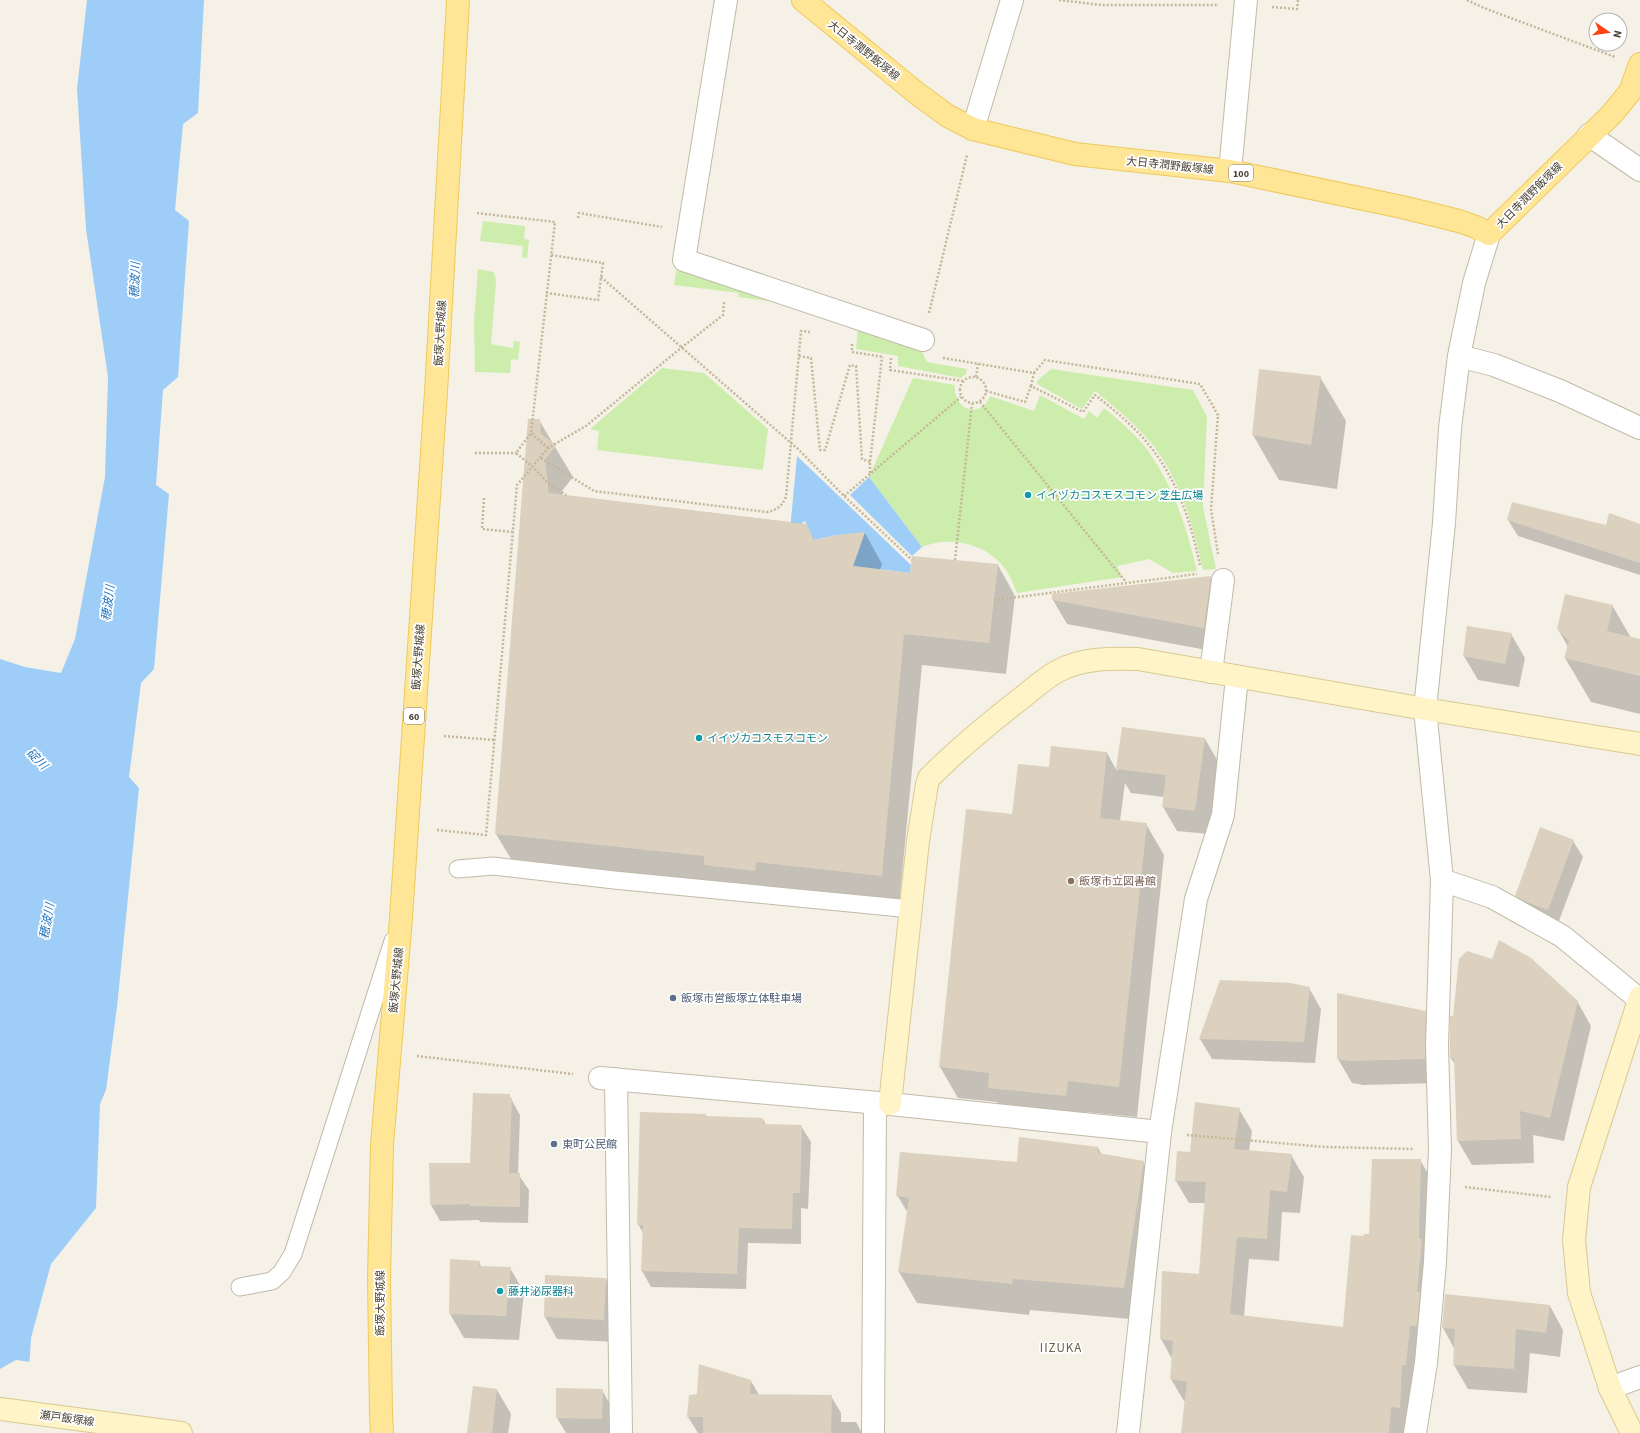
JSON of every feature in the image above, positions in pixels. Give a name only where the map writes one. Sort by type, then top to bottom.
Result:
[{"type":"main road","name":"飯塚大野城線","points":[[382,1433],[379,1278],[382,1145],[400,918],[437,376],[458,0]]},
{"type":"main road","name":"大日寺潤野飯塚線","points":[[803,0],[919,95],[948,116],[973,129],[1075,154],[1230,171],[1410,209],[1459,221],[1476,227],[1489,234],[1611,115],[1630,92],[1640,65]]},
{"type":"street","points":[[726,0],[684,260],[923,340]]},
{"type":"street","points":[[973,129],[1012,0]]},
{"type":"street","points":[[1230,171],[1246,3]]},
{"type":"street","points":[[1589,135],[1640,170]]},
{"type":"street","points":[[1415,1433],[1426,1363],[1435,1262],[1440,1149],[1437,1046],[1442,880],[1425,709],[1444,523],[1450,428],[1459,356],[1474,283],[1489,234]]},
{"type":"street","points":[[1459,356],[1494,365],[1560,391],[1640,428]]},
{"type":"street","points":[[1211,672],[1222,576]]},
{"type":"street","points":[[874,1433],[883,1104],[911,909],[918,840],[925,793],[929,778],[990,723],[1058,671],[1084,662],[1108,658],[1138,659],[1425,709],[1640,744]]},
{"type":"street","points":[[1128,1433],[1160,1132],[1196,899],[1223,815],[1237,677]]},
{"type":"street","points":[[1442,880],[1492,896],[1562,936],[1640,999],[1579,1188],[1574,1240],[1579,1293],[1610,1388],[1632,1433]]},
{"type":"street","points":[[621,1433],[608,1078],[1160,1132]]},
{"type":"street","points":[[1610,1388],[1640,1377]]},
{"type":"street","name":"瀬戸飯塚線","points":[[0,1409],[181,1433]]},
{"type":"lane","points":[[458,869],[493,866],[614,880],[911,909]]},
{"type":"lane","points":[[240,1287],[272,1281],[282,1272],[294,1254],[400,918]]},
{"type":"path","points":[[1060,0],[1102,5],[1246,3],[1297,9],[1298,0]]},
{"type":"path","points":[[1467,0],[1484,8],[1640,65]]},
{"type":"path","points":[[973,129],[923,340],[932,356],[1034,372]]},
{"type":"path","points":[[477,213],[555,222],[530,433],[516,453]]},
{"type":"path","points":[[578,218],[579,213],[688,232]]},
{"type":"path","points":[[546,293],[598,300],[603,263],[550,255]]},
{"type":"path","points":[[601,277],[790,444],[912,560]]},
{"type":"path","points":[[437,830],[486,835],[518,485],[548,448],[586,426],[681,348],[723,316],[724,299]]},
{"type":"path","points":[[541,458],[594,491],[767,512],[773,511],[783,505],[786,497],[801,332],[817,333]]},
{"type":"path","points":[[799,356],[811,358],[820,450],[825,450],[850,365],[856,366],[862,459],[870,462]]},
{"type":"path","points":[[870,473],[882,357]]},
{"type":"path","points":[[986,390],[1025,402],[1034,372],[1045,360],[1200,384],[1218,415],[1211,509],[1222,576],[1202,573],[994,600]]},
{"type":"path","points":[[976,377],[978,364]]},
{"type":"path","points":[[976,377],[983,382],[986,390],[980,402],[972,404],[964,401],[959,394],[960,384],[967,378],[976,377]]},
{"type":"path","points":[[1031,386],[1083,412],[1095,395],[1126,420],[1149,445],[1171,478],[1184,506],[1195,540],[1202,573]]},
{"type":"path","points":[[844,496],[961,397]]},
{"type":"path","points":[[980,402],[1126,582]]},
{"type":"path","points":[[955,560],[972,404]]},
{"type":"path","points":[[530,433],[548,448]]},
{"type":"path","points":[[475,453],[516,453],[533,467],[548,483],[566,495]]},
{"type":"path","points":[[484,498],[482,529],[513,532]]},
{"type":"path","points":[[444,736],[494,740]]},
{"type":"path","points":[[417,1056],[608,1078]]},
{"type":"path","points":[[1160,1132],[1325,1147],[1440,1149]]},
{"type":"path","points":[[1438,1184],[1554,1198]]},
{"type":"green space","points":[[483,221],[525,226],[524,239],[529,240],[527,258],[522,257],[523,246],[480,241]]},
{"type":"green space","points":[[677,264],[789,304],[738,297],[739,293],[674,285]]},
{"type":"green space","points":[[478,269],[493,272],[495,275],[496,283],[491,344],[513,348],[514,341],[520,342],[518,360],[511,359],[510,373],[475,372],[474,321]]},
{"type":"green space","points":[[858,326],[918,344],[927,362],[967,369],[966,374],[961,378],[898,366],[898,356],[856,349]]},
{"type":"green space","points":[[662,368],[704,373],[768,429],[763,470],[597,450],[599,431],[590,429]]},
{"type":"green space","points":[[1051,369],[1193,390],[1207,417],[1203,507],[1216,569],[1203,570],[1195,536],[1178,488],[1161,457],[1151,443],[1117,409],[1095,391],[1082,409],[1037,384],[1037,381]]},
{"type":"green space","name":"イイヅカコスモスコモン 芝生広場","points":[[913,378],[955,385],[958,401],[968,409],[980,408],[986,403],[990,396],[1034,411],[1040,395],[1084,419],[1089,411],[1097,418],[1104,408],[1141,442],[1164,477],[1178,507],[1197,571],[1173,573],[1149,559],[1117,566],[1122,577],[1017,593],[1004,567],[985,551],[975,546],[964,543],[942,542],[922,547],[869,477]]},
{"type":"water","points":[[87,0],[204,0],[198,113],[183,124],[175,210],[189,221],[178,377],[163,390],[156,485],[169,494],[154,669],[141,683],[129,777],[139,788],[117,1007],[106,1090],[100,1104],[96,1208],[51,1264],[31,1338],[25,1433],[0,1433],[0,659],[25,667],[61,673],[75,639],[105,477],[108,377],[86,229],[77,89]]},
{"type":"water","points":[[797,456],[911,565],[910,573],[853,566],[864,535],[837,535],[814,540],[805,521],[790,530]]},
{"type":"water","points":[[869,477],[922,547],[912,556],[850,495]]},
{"type":"pier","points":[[16,1360],[31,1362],[27,1433],[0,1433],[0,1369]]},
{"type":"building","points":[[1259,369],[1321,376],[1311,445],[1252,435]]},
{"type":"building","name":"イイヅカコスモスコモン","points":[[528,419],[540,419],[541,434],[556,445],[545,460],[549,493],[806,524],[814,540],[837,535],[865,532],[853,566],[910,573],[912,556],[998,564],[989,643],[904,634],[882,876],[756,862],[755,871],[704,865],[704,856],[495,834]]},
{"type":"building","points":[[1512,502],[1606,525],[1609,513],[1640,524],[1640,563],[1507,520]]},
{"type":"building","points":[[1211,576],[1204,628],[1052,600],[1052,594]]},
{"type":"building","points":[[1565,594],[1613,605],[1607,631],[1640,639],[1640,676],[1564,658],[1569,641],[1557,629]]},
{"type":"building","points":[[1467,626],[1512,633],[1505,664],[1463,656]]},
{"type":"building","points":[[1122,727],[1205,738],[1195,811],[1162,807],[1166,775],[1116,769]]},
{"type":"building","points":[[1051,746],[1107,752],[1100,818],[1147,823],[1119,1087],[1068,1081],[1066,1096],[988,1088],[989,1073],[939,1067],[966,809],[1012,814],[1018,764],[1049,767]]},
{"type":"building","points":[[1540,827],[1574,840],[1548,910],[1515,896]]},
{"type":"building","points":[[1499,940],[1531,958],[1578,1001],[1550,1118],[1520,1111],[1521,1139],[1457,1141],[1454,1058],[1450,1058],[1450,1016],[1453,1016],[1459,959],[1467,951],[1492,959]]},
{"type":"building","points":[[1220,980],[1291,983],[1310,987],[1304,1042],[1199,1039]]},
{"type":"building","points":[[1337,993],[1426,1011],[1425,1059],[1349,1061],[1337,1059]]},
{"type":"building","points":[[473,1093],[510,1094],[510,1098],[512,1098],[509,1173],[520,1173],[520,1207],[470,1206],[470,1204],[430,1205],[429,1163],[470,1163]]},
{"type":"building","points":[[1195,1102],[1240,1108],[1234,1149],[1292,1154],[1287,1192],[1270,1190],[1267,1239],[1237,1237],[1230,1314],[1343,1327],[1351,1235],[1363,1236],[1364,1234],[1369,1234],[1372,1159],[1421,1159],[1419,1238],[1422,1239],[1417,1292],[1420,1292],[1417,1326],[1410,1326],[1406,1365],[1402,1365],[1400,1408],[1391,1407],[1389,1433],[1181,1433],[1187,1382],[1170,1379],[1173,1341],[1160,1339],[1162,1271],[1199,1274],[1206,1182],[1175,1181],[1177,1151],[1190,1152]]},
{"type":"building","points":[[640,1112],[706,1114],[706,1116],[763,1118],[763,1124],[802,1125],[800,1193],[793,1193],[792,1229],[739,1228],[737,1274],[641,1271],[643,1225],[637,1225]]},
{"type":"building","points":[[1019,1137],[1098,1147],[1098,1153],[1144,1161],[1124,1288],[1013,1279],[1012,1284],[898,1272],[909,1198],[896,1196],[900,1152],[1017,1162]]},
{"type":"building","points":[[450,1259],[480,1261],[479,1266],[511,1267],[506,1316],[449,1314]]},
{"type":"building","points":[[545,1275],[606,1278],[604,1320],[544,1317]]},
{"type":"building","points":[[1445,1294],[1550,1305],[1546,1333],[1516,1329],[1514,1369],[1453,1365],[1455,1329],[1442,1328]]},
{"type":"building","points":[[699,1364],[751,1380],[750,1394],[832,1395],[831,1433],[703,1433],[703,1417],[687,1417],[689,1395],[697,1394]]},
{"type":"building","points":[[473,1386],[497,1389],[492,1433],[467,1433]]},
{"type":"building","points":[[556,1388],[603,1389],[602,1419],[556,1418]]},
{"type":"place","name":"イイヅカコスモスコモン 芝生広場","points":[[1028,495]]},
{"type":"place","name":"イイヅカコスモスコモン","points":[[699,738]]},
{"type":"place","name":"飯塚市立図書館","points":[[1071,881]]},
{"type":"place","name":"飯塚市営飯塚立体駐車場","points":[[673,998]]},
{"type":"place","name":"東町公民館","points":[[554,1144]]},
{"type":"place","name":"藤井泌尿器科","points":[[500,1291]]},
{"type":"district","name":"IIZUKA","points":[[1061,1347]]},
{"type":"water label","name":"穂波川","points":[[135,280]]},
{"type":"water label","name":"穂波川","points":[[108,603]]},
{"type":"water label","name":"碇川","points":[[37,759]]},
{"type":"water label","name":"穂波川","points":[[47,921]]}]
